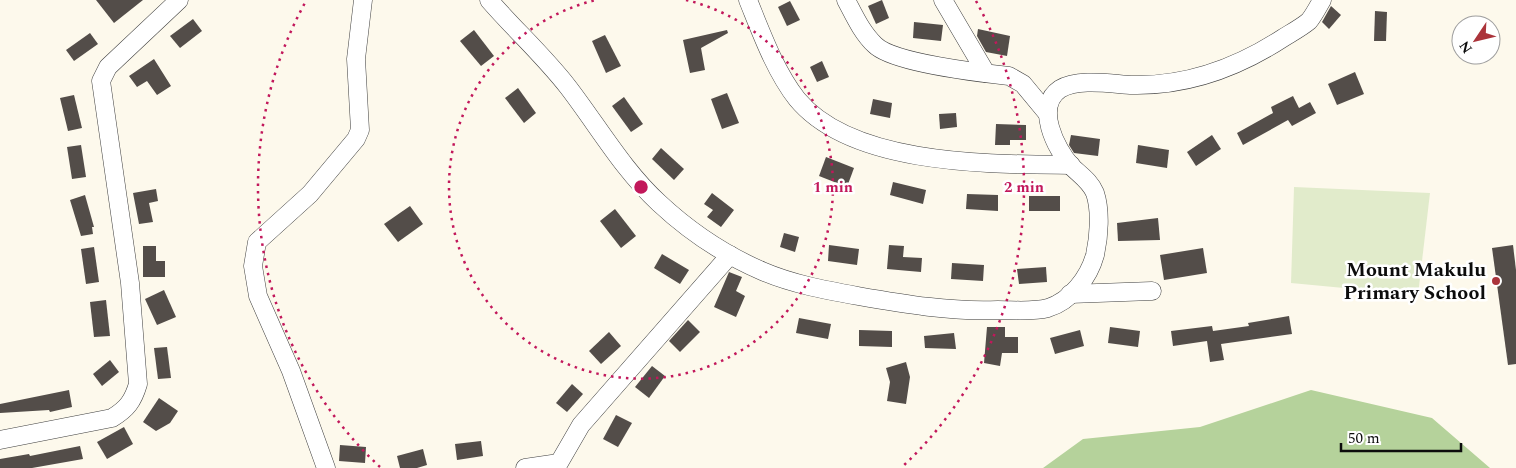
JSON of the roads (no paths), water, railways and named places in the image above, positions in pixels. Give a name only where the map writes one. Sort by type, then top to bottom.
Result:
[{"type":"street","points":[[0,440],[112,418],[126,410],[134,398],[138,384],[130,284],[101,81],[108,67],[179,0]]},
{"type":"street","points":[[326,468],[291,371],[258,296],[252,266],[257,242],[319,184],[356,139],[360,130],[356,59],[363,0]]},
{"type":"street","points":[[489,0],[555,71],[634,177],[678,219],[730,255],[763,271],[802,284],[888,301],[943,309],[976,311],[1046,308],[1059,303],[1084,280],[1092,265],[1098,230],[1096,195],[1090,184],[1063,162],[1047,113],[1031,92],[1016,79],[910,61],[882,51],[865,33],[846,0]]},
{"type":"street","points":[[748,0],[786,81],[798,99],[826,124],[843,134],[861,142],[949,160],[1063,162]]},
{"type":"street","points":[[943,0],[986,73]]},
{"type":"street","points":[[1031,92],[1056,92],[1071,84],[1164,84],[1220,72],[1254,57],[1310,20],[1322,0]]},
{"type":"street","points":[[1047,113],[1048,104],[1056,92]]},
{"type":"street","points":[[525,468],[558,465],[581,425],[730,255]]},
{"type":"street","points":[[1070,294],[1152,291]]},
{"type":"place","name":"Mount Makulu Primary School","points":[[1496,281]]}]
